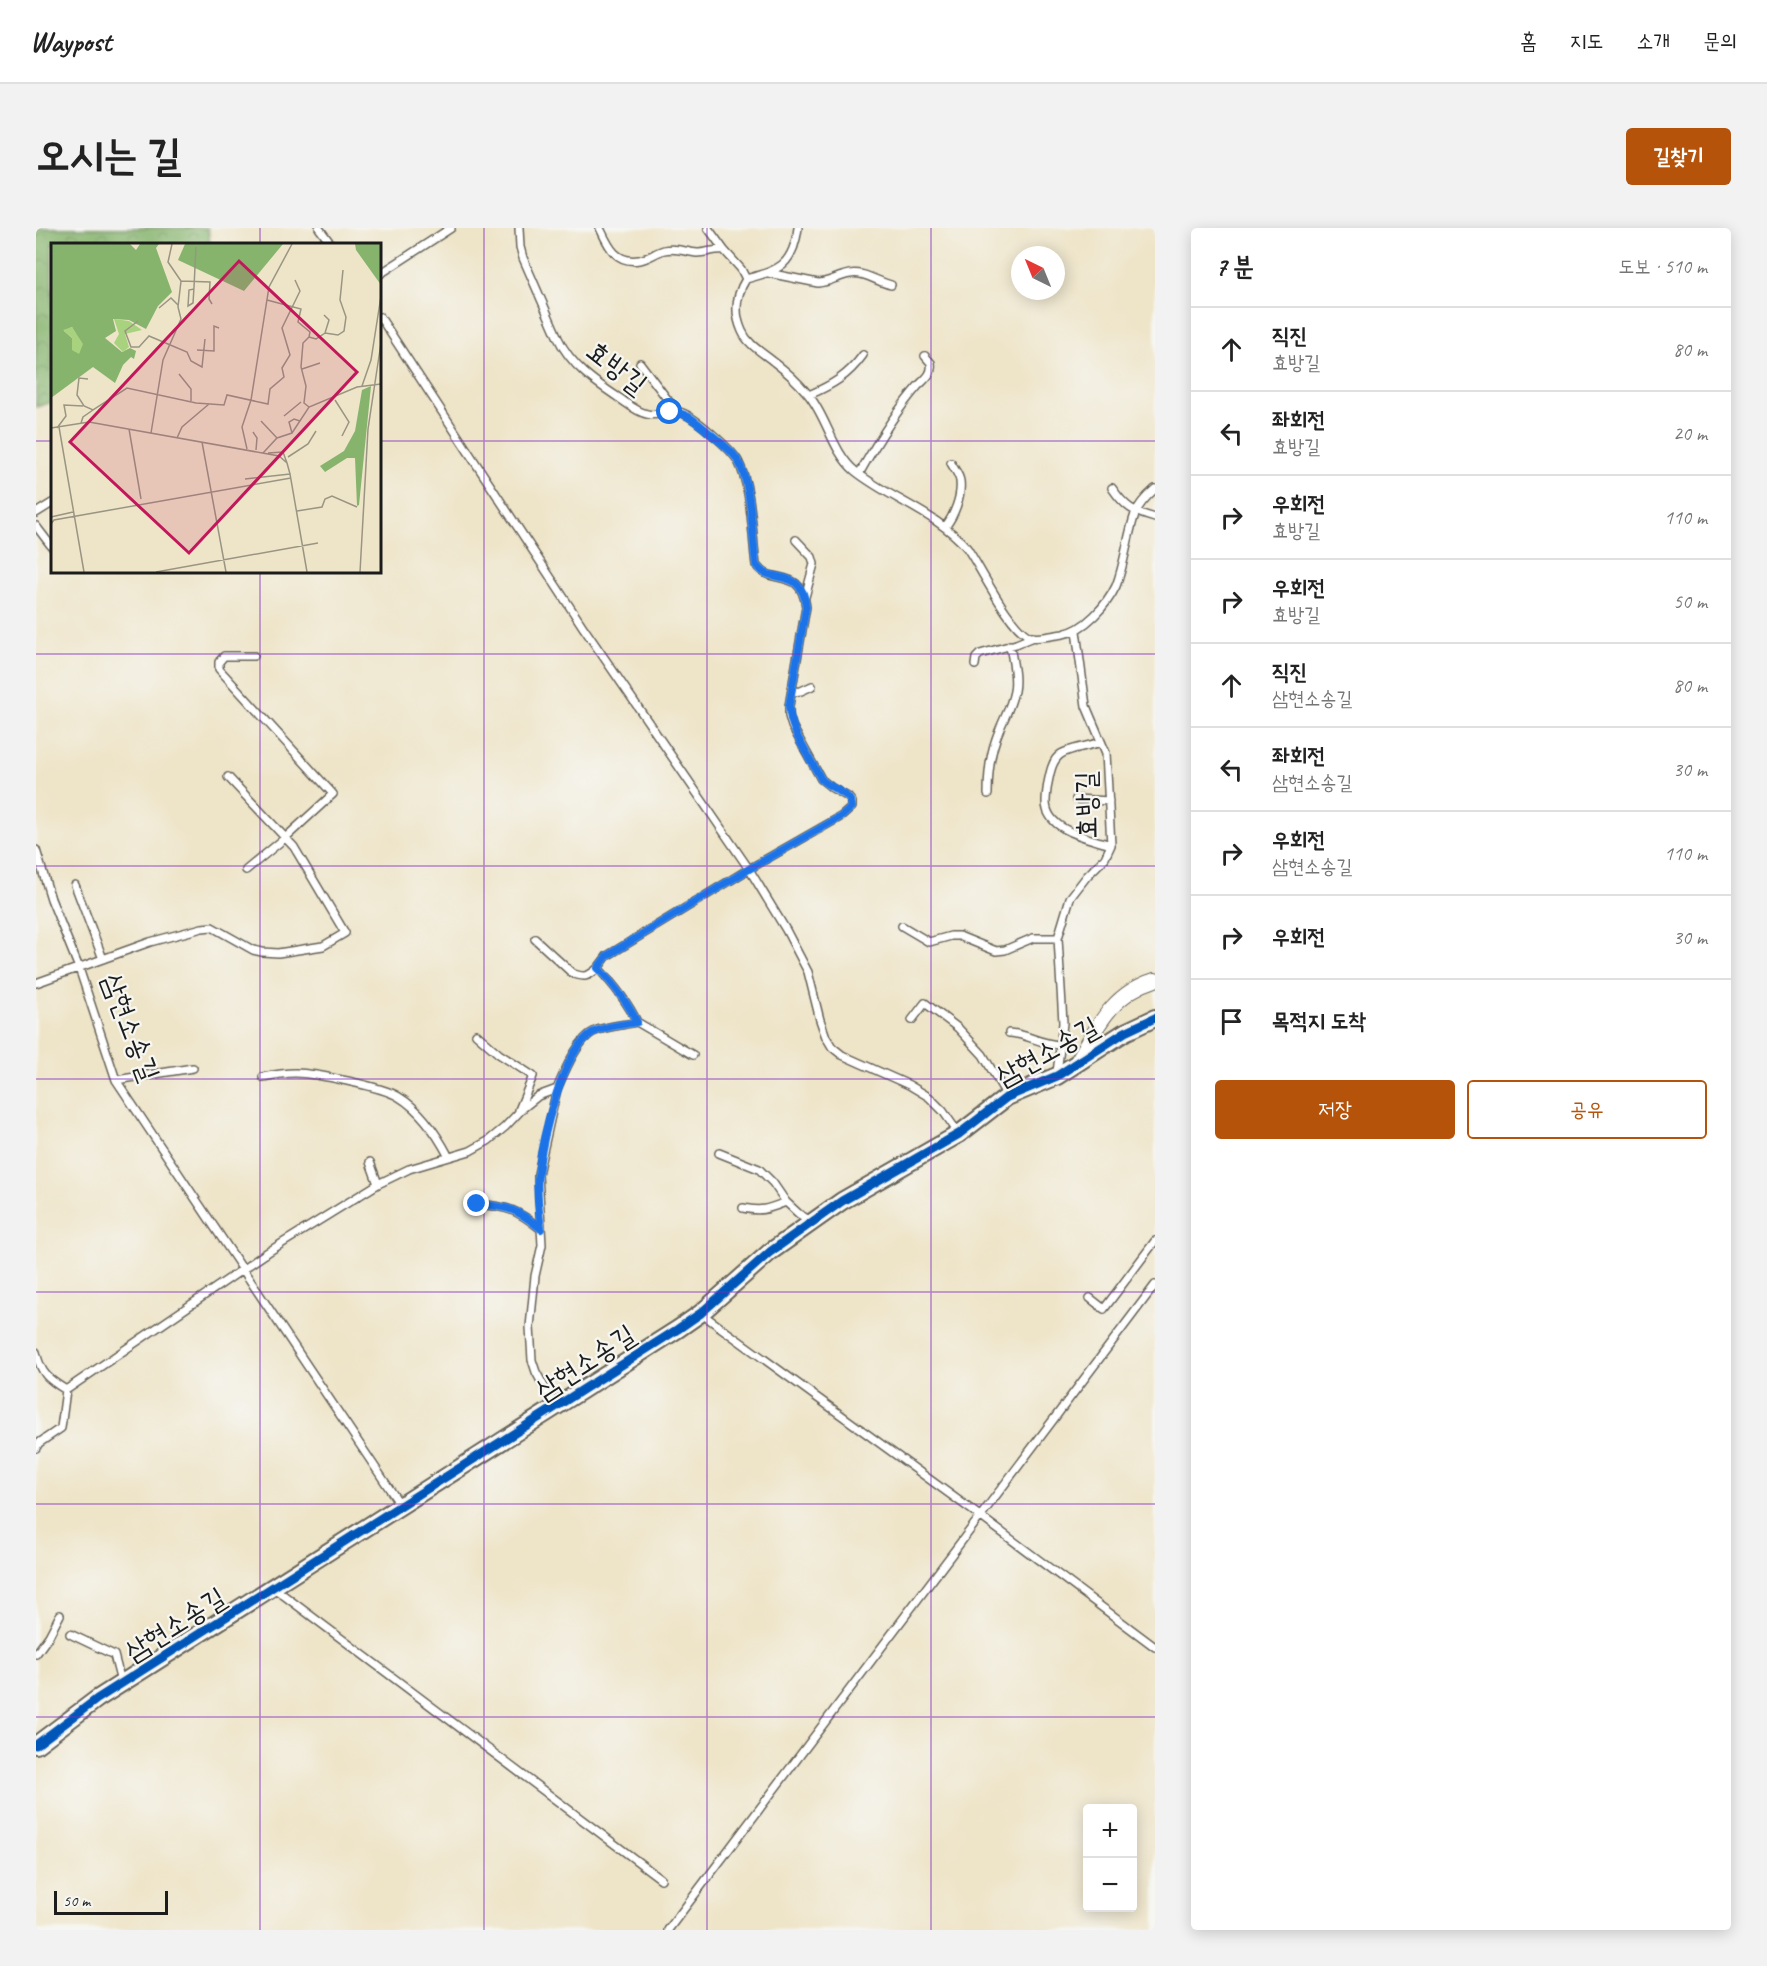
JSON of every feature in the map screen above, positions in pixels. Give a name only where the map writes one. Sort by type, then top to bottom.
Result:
[{"type":"street","points":[[1075,1065],[1096,1029],[1117,1001],[1137,987],[1155,980]]},
{"type":"street","name":"삼현소송길","points":[[37,1742],[122,1684],[701,1313],[770,1252],[811,1221],[959,1134],[1007,1097],[1057,1076],[1125,1032],[1155,1018]]},
{"type":"lane","points":[[319,228],[330,243]]},
{"type":"lane","points":[[381,272],[451,228]]},
{"type":"lane","name":"효방길","points":[[519,228],[523,258],[558,338],[570,358],[580,370],[601,386],[641,412],[658,415],[677,412],[688,415],[729,450],[737,459],[746,481],[756,565],[765,573],[795,582],[805,597]]},
{"type":"lane","points":[[600,228],[609,249],[616,256],[625,260],[639,260],[676,248],[697,253],[724,250]]},
{"type":"lane","points":[[708,228],[741,269],[746,279]]},
{"type":"lane","points":[[798,228],[793,254],[781,266],[768,273],[746,279],[739,291],[737,314],[743,334],[755,348],[787,372],[809,395],[848,464],[859,474],[945,527],[967,548],[1011,619],[1019,629],[1033,637]]},
{"type":"lane","points":[[768,273],[818,283],[857,274],[891,285]]},
{"type":"lane","points":[[381,319],[583,627],[749,869],[808,972],[820,1020],[832,1047],[842,1055],[909,1085],[929,1097],[943,1111],[959,1134]]},
{"type":"lane","points":[[809,395],[832,386],[844,377],[863,355]]},
{"type":"lane","points":[[859,474],[903,405],[930,374],[931,363],[925,356]]},
{"type":"lane","points":[[639,363],[677,412]]},
{"type":"lane","points":[[945,527],[951,520],[960,492],[959,478],[951,463]]},
{"type":"lane","points":[[1112,488],[1136,513],[1155,518]]},
{"type":"lane","points":[[975,665],[976,658],[980,654],[1033,637],[1076,631],[1091,619],[1115,587],[1136,513],[1155,489]]},
{"type":"lane","points":[[36,513],[51,504]]},
{"type":"lane","points":[[36,525],[51,546]]},
{"type":"lane","points":[[536,939],[572,973],[584,977],[590,975],[607,956],[620,947],[842,816],[852,807],[852,802],[848,797],[825,784],[821,779],[792,726],[789,706],[806,607],[805,597],[814,564],[812,556],[796,540]]},
{"type":"lane","name":"효방길","points":[[1057,1076],[1063,1023],[1058,938],[1070,898],[1105,858],[1111,845],[1106,753],[1086,706],[1076,631]]},
{"type":"lane","points":[[988,794],[992,751],[1014,694],[1015,681],[1010,645]]},
{"type":"lane","points":[[246,870],[333,794],[219,669],[219,662],[224,656],[254,656]]},
{"type":"lane","points":[[792,692],[812,686]]},
{"type":"lane","points":[[1101,742],[1068,751],[1055,760],[1050,774],[1046,803],[1049,814],[1056,824],[1084,837],[1111,845]]},
{"type":"lane","points":[[36,983],[150,942],[202,928],[212,927],[222,931],[254,950],[262,952],[323,946],[345,933],[294,848],[228,777]]},
{"type":"lane","points":[[1076,799],[1109,801]]},
{"type":"lane","name":"삼현소송길","points":[[36,850],[51,899],[79,968],[116,1080],[401,1506]]},
{"type":"lane","points":[[75,885],[103,959]]},
{"type":"lane","points":[[902,926],[929,942],[959,936],[996,951],[1005,950],[1033,938],[1058,938]]},
{"type":"lane","points":[[598,968],[618,990],[637,1022],[693,1055]]},
{"type":"lane","points":[[912,1020],[925,1003],[958,1028],[983,1054],[1007,1097]]},
{"type":"lane","name":"삼현소송길","points":[[555,1407],[536,1372],[530,1343],[535,1276],[542,1245],[537,1189],[538,1174],[557,1089],[569,1063],[586,1038],[594,1032],[637,1022]]},
{"type":"lane","points":[[1009,1033],[1022,1033],[1033,1040],[1061,1045]]},
{"type":"lane","points":[[476,1034],[499,1054],[533,1076],[516,1115]]},
{"type":"lane","points":[[116,1080],[193,1068]]},
{"type":"lane","points":[[263,1077],[293,1073],[311,1074],[367,1086],[398,1096],[426,1120],[449,1157]]},
{"type":"lane","points":[[36,1448],[39,1443],[61,1428],[66,1390],[243,1269],[378,1184],[409,1169],[470,1151],[488,1141],[538,1096],[557,1089]]},
{"type":"lane","points":[[719,1153],[759,1169],[773,1183],[786,1202],[811,1221]]},
{"type":"lane","points":[[370,1162],[378,1184]]},
{"type":"lane","points":[[743,1208],[758,1211],[786,1202]]},
{"type":"lane","points":[[477,1204],[507,1207],[517,1211],[541,1229]]},
{"type":"lane","points":[[1090,1298],[1104,1309],[1155,1241]]},
{"type":"lane","points":[[668,1930],[1155,1285]]},
{"type":"lane","points":[[701,1313],[980,1516],[1155,1647]]},
{"type":"lane","points":[[36,1352],[42,1371],[50,1380],[66,1390]]},
{"type":"lane","points":[[274,1588],[661,1879]]},
{"type":"lane","points":[[36,1654],[60,1615]]},
{"type":"lane","points":[[70,1635],[114,1655],[122,1684]]},
{"type":"green space","points":[[36,228],[208,228],[210,243],[51,243],[51,402],[36,407]]},
{"type":"cycle path","points":[[36,1745],[97,1699],[678,1329],[701,1313],[770,1252],[842,1201],[959,1134],[1007,1097],[1057,1076],[1125,1032],[1155,1018]]},
{"type":"route","points":[[477,1204],[507,1207],[517,1211],[541,1229],[537,1189],[538,1174],[557,1089],[569,1063],[586,1038],[594,1032],[637,1022],[613,983],[598,968],[607,956],[749,869],[842,816],[852,807],[852,802],[848,797],[825,784],[821,779],[792,726],[789,716],[806,607],[801,588],[787,578],[759,570],[756,565],[746,481],[737,459],[688,415],[670,412]]}]
